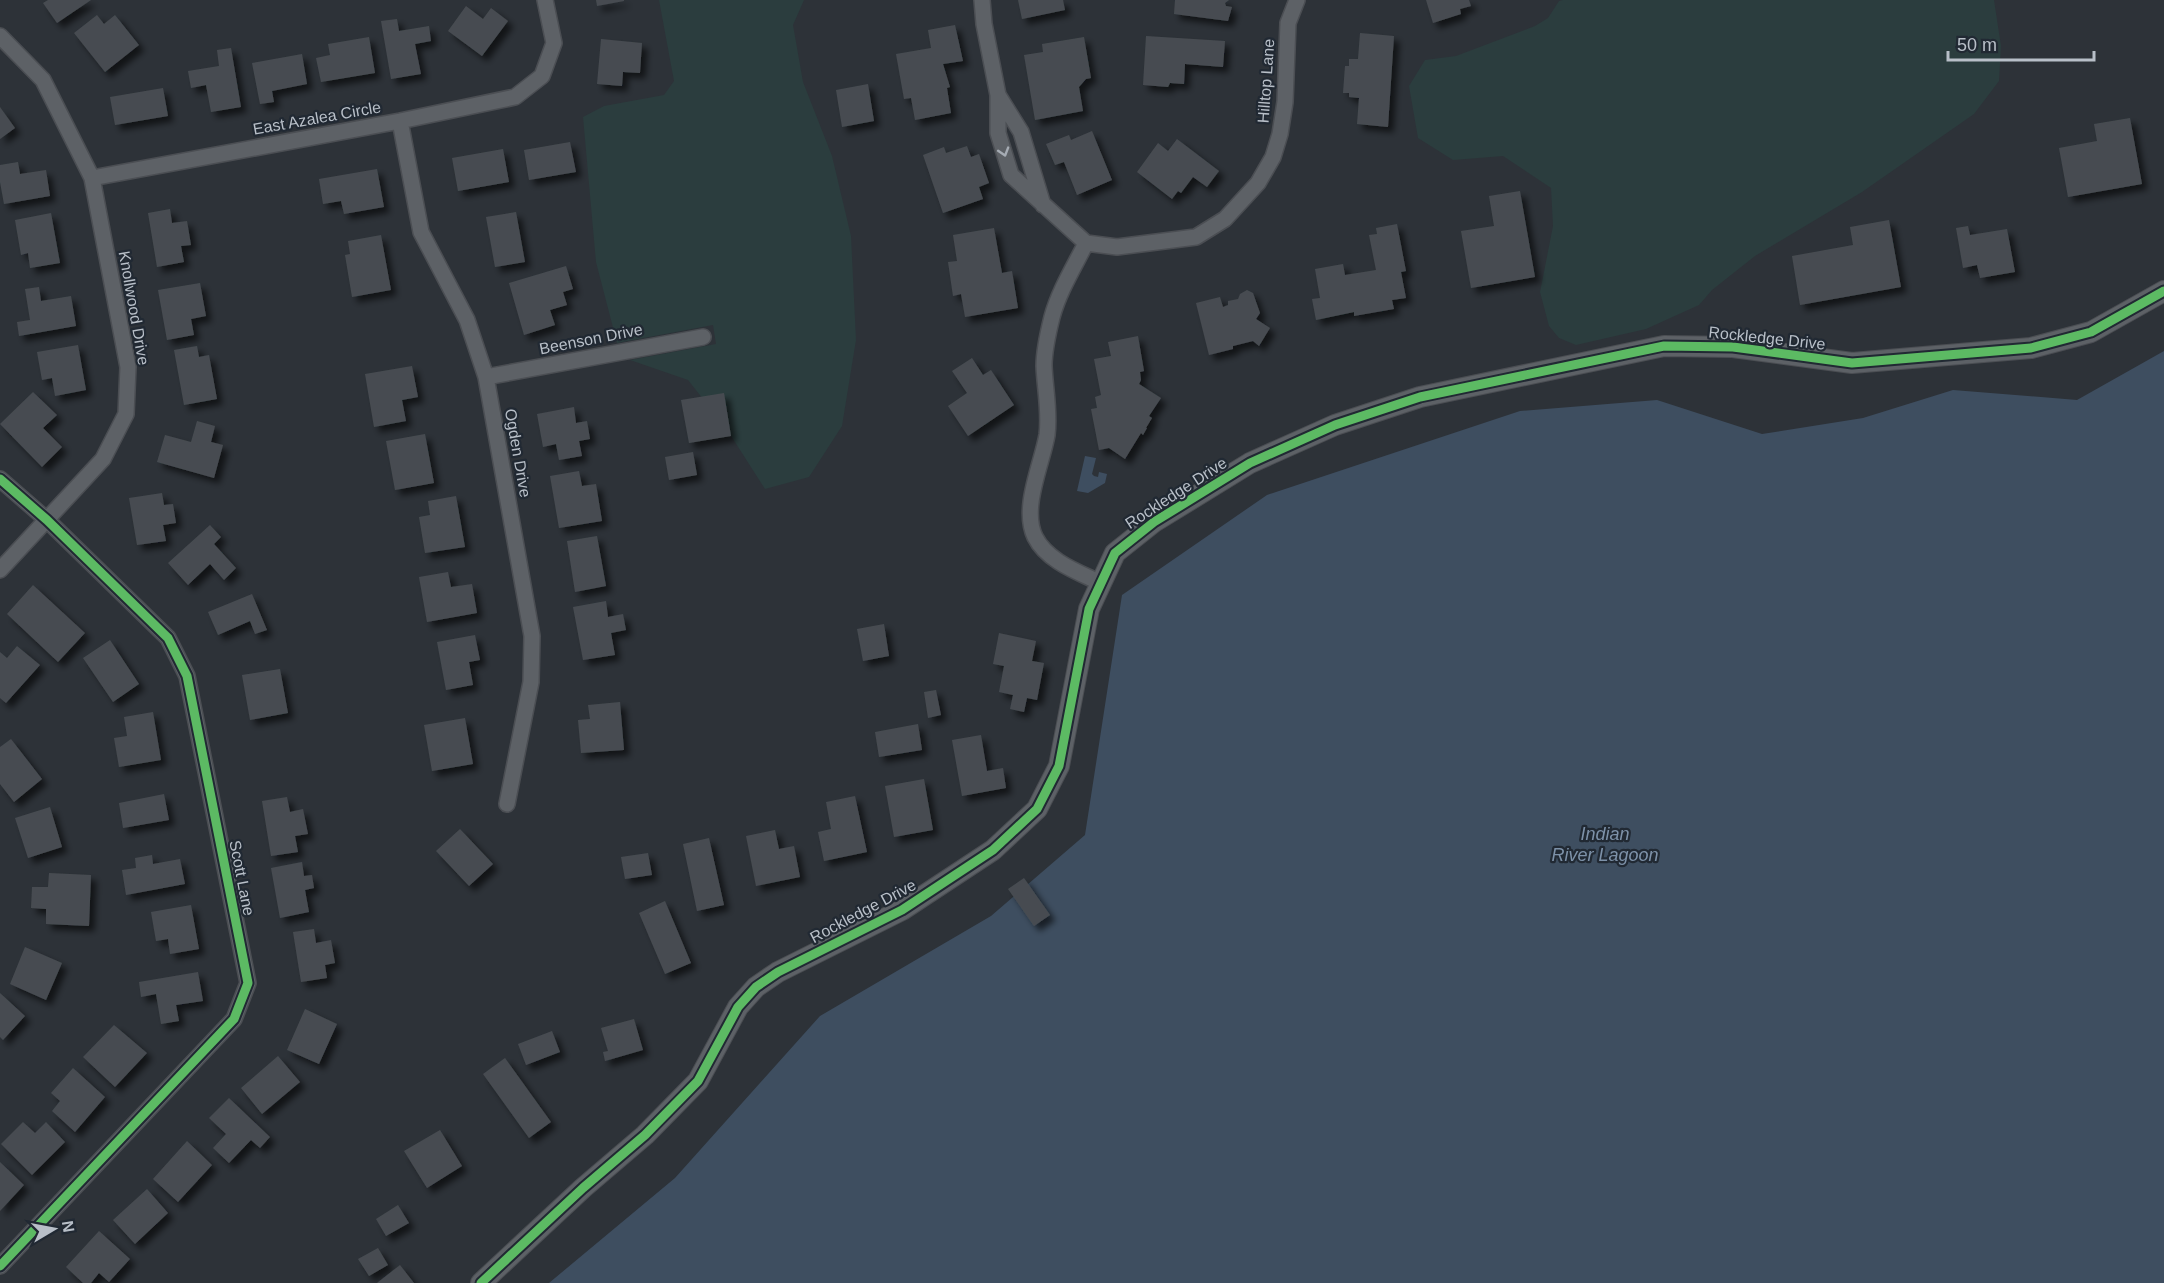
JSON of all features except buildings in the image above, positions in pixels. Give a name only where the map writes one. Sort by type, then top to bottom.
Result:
[{"type":"street","name":"East Azalea Circle","points":[[92,178],[400,121],[514,97],[542,76],[554,43],[545,0]]},
{"type":"street","points":[[982,0],[984,24],[998,95],[998,133],[1011,176],[1086,243],[1060,294],[1046,342],[1044,365],[1048,411],[1047,434],[1034,486],[1030,515],[1034,536],[1049,555],[1101,583]]},
{"type":"street","name":"Hilltop Lane","points":[[1086,243],[1117,248],[1196,237],[1225,219],[1257,183],[1273,158],[1280,134],[1286,92],[1288,23],[1297,0]]},
{"type":"street","name":"Knollwood Drive","points":[[0,36],[43,80],[92,178],[128,367],[126,414],[103,459],[0,570]]},
{"type":"street","points":[[998,95],[1021,132],[1043,205]]},
{"type":"street","name":"Ogden Drive","points":[[400,121],[421,232],[467,320],[486,377],[532,636],[531,682],[507,804]]},
{"type":"street","name":"Rockledge Drive","points":[[481,1283],[583,1188],[645,1135],[698,1081],[738,1007],[756,987],[778,972],[902,910],[993,850],[1037,809],[1059,766],[1089,609],[1115,553],[1154,522],[1250,463],[1335,425],[1420,397],[1664,346],[1733,347],[1852,363],[2031,348],[2091,332],[2164,291]]},
{"type":"street","name":"Beenson Drive","points":[[486,377],[703,337]]},
{"type":"street","name":"Scott Lane","points":[[0,479],[47,520],[168,638],[187,676],[248,983],[234,1018],[0,1266]]},
{"type":"shaded area","points":[[659,0],[804,0],[793,25],[803,82],[832,156],[851,236],[856,340],[842,426],[809,477],[765,489],[726,428],[688,380],[630,360],[716,344],[713,325],[617,343],[596,262],[583,117],[604,106],[664,95],[674,81]]},
{"type":"shaded area","points":[[1994,0],[2001,46],[1999,81],[1974,114],[1862,192],[1755,256],[1712,290],[1699,305],[1646,329],[1576,345],[1559,338],[1549,326],[1540,292],[1553,226],[1551,188],[1503,156],[1453,160],[1418,138],[1409,86],[1425,60],[1456,56],[1535,26],[1548,18],[1559,1]]},
{"type":"water","name":"Indian River Lagoon","points":[[2164,351],[2164,1283],[549,1283],[675,1178],[820,1016],[991,916],[1085,835],[1122,595],[1267,495],[1520,411],[1657,400],[1762,434],[1863,418],[1953,390],[2077,400]]},
{"type":"water","points":[[1085,456],[1096,458],[1092,474],[1094,476],[1098,477],[1099,472],[1107,474],[1105,483],[1088,493],[1077,491]]},
{"type":"cycle path","points":[[481,1283],[583,1188],[645,1135],[698,1081],[738,1007],[756,987],[778,972],[902,910],[993,850],[1037,809],[1059,766],[1089,609],[1115,553],[1154,522],[1250,463],[1335,425],[1420,397],[1664,346],[1733,347],[1852,363],[2031,348],[2091,332],[2164,291]]},
{"type":"cycle path","points":[[0,479],[47,520],[168,638],[187,676],[248,983],[234,1019],[0,1266]]}]
